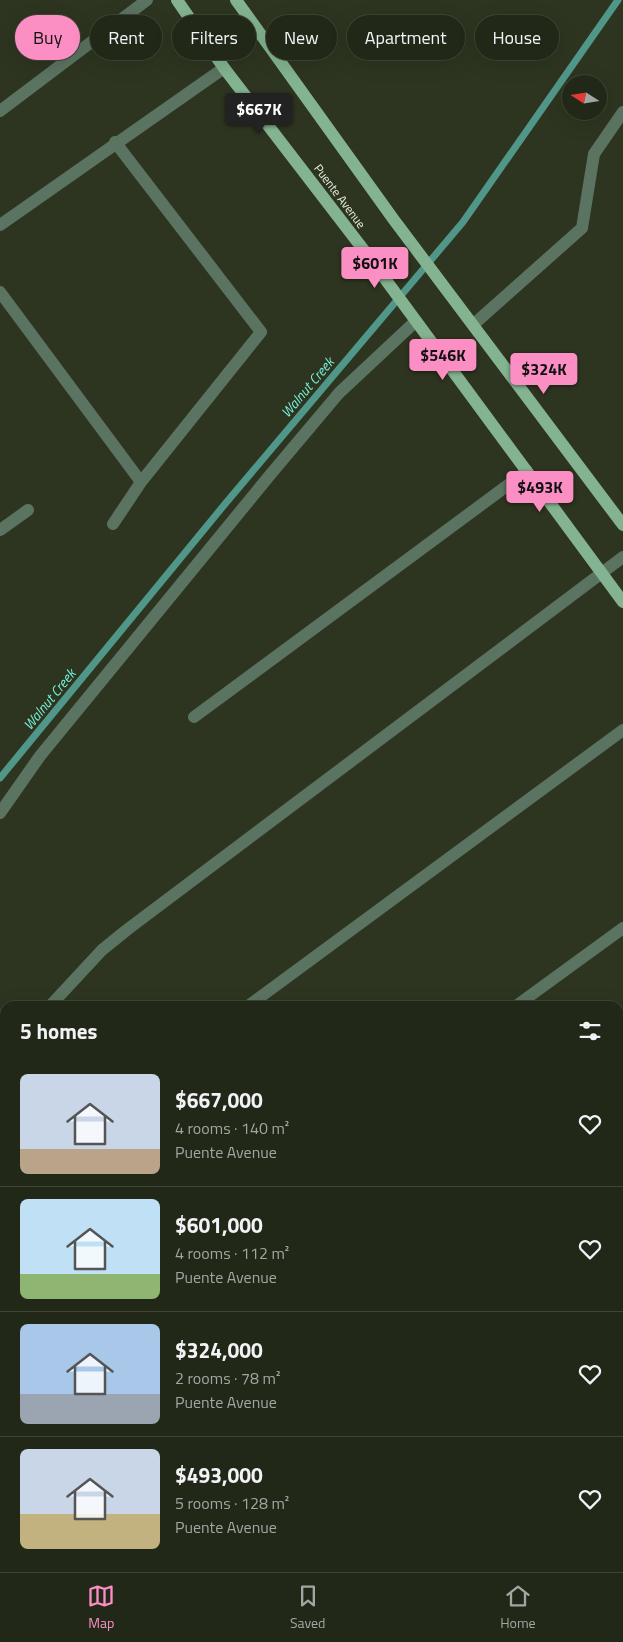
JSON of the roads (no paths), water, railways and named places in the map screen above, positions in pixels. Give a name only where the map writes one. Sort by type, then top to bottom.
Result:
[{"type":"main road","name":"Puente Avenue","points":[[177,0],[224,68],[366,253],[623,602]]},
{"type":"main road","points":[[236,0],[394,220],[620,516]]},
{"type":"street","points":[[0,111],[147,0]]},
{"type":"street","points":[[0,225],[115,142],[224,68]]},
{"type":"street","points":[[474,324],[582,228],[594,154],[623,112]]},
{"type":"street","points":[[113,524],[141,482],[261,332],[115,142]]},
{"type":"street","points":[[0,292],[141,482]]},
{"type":"street","points":[[0,813],[40,756],[340,393],[416,322]]},
{"type":"street","points":[[194,717],[527,471]]},
{"type":"street","points":[[0,530],[28,510]]},
{"type":"street","points":[[55,1001],[102,950],[128,929],[623,557]]},
{"type":"street","points":[[255,1001],[623,730]]},
{"type":"street","points":[[523,1001],[623,928]]},
{"type":"waterway","name":"Walnut Creek","points":[[0,778],[225,504],[463,222],[618,0]]}]
